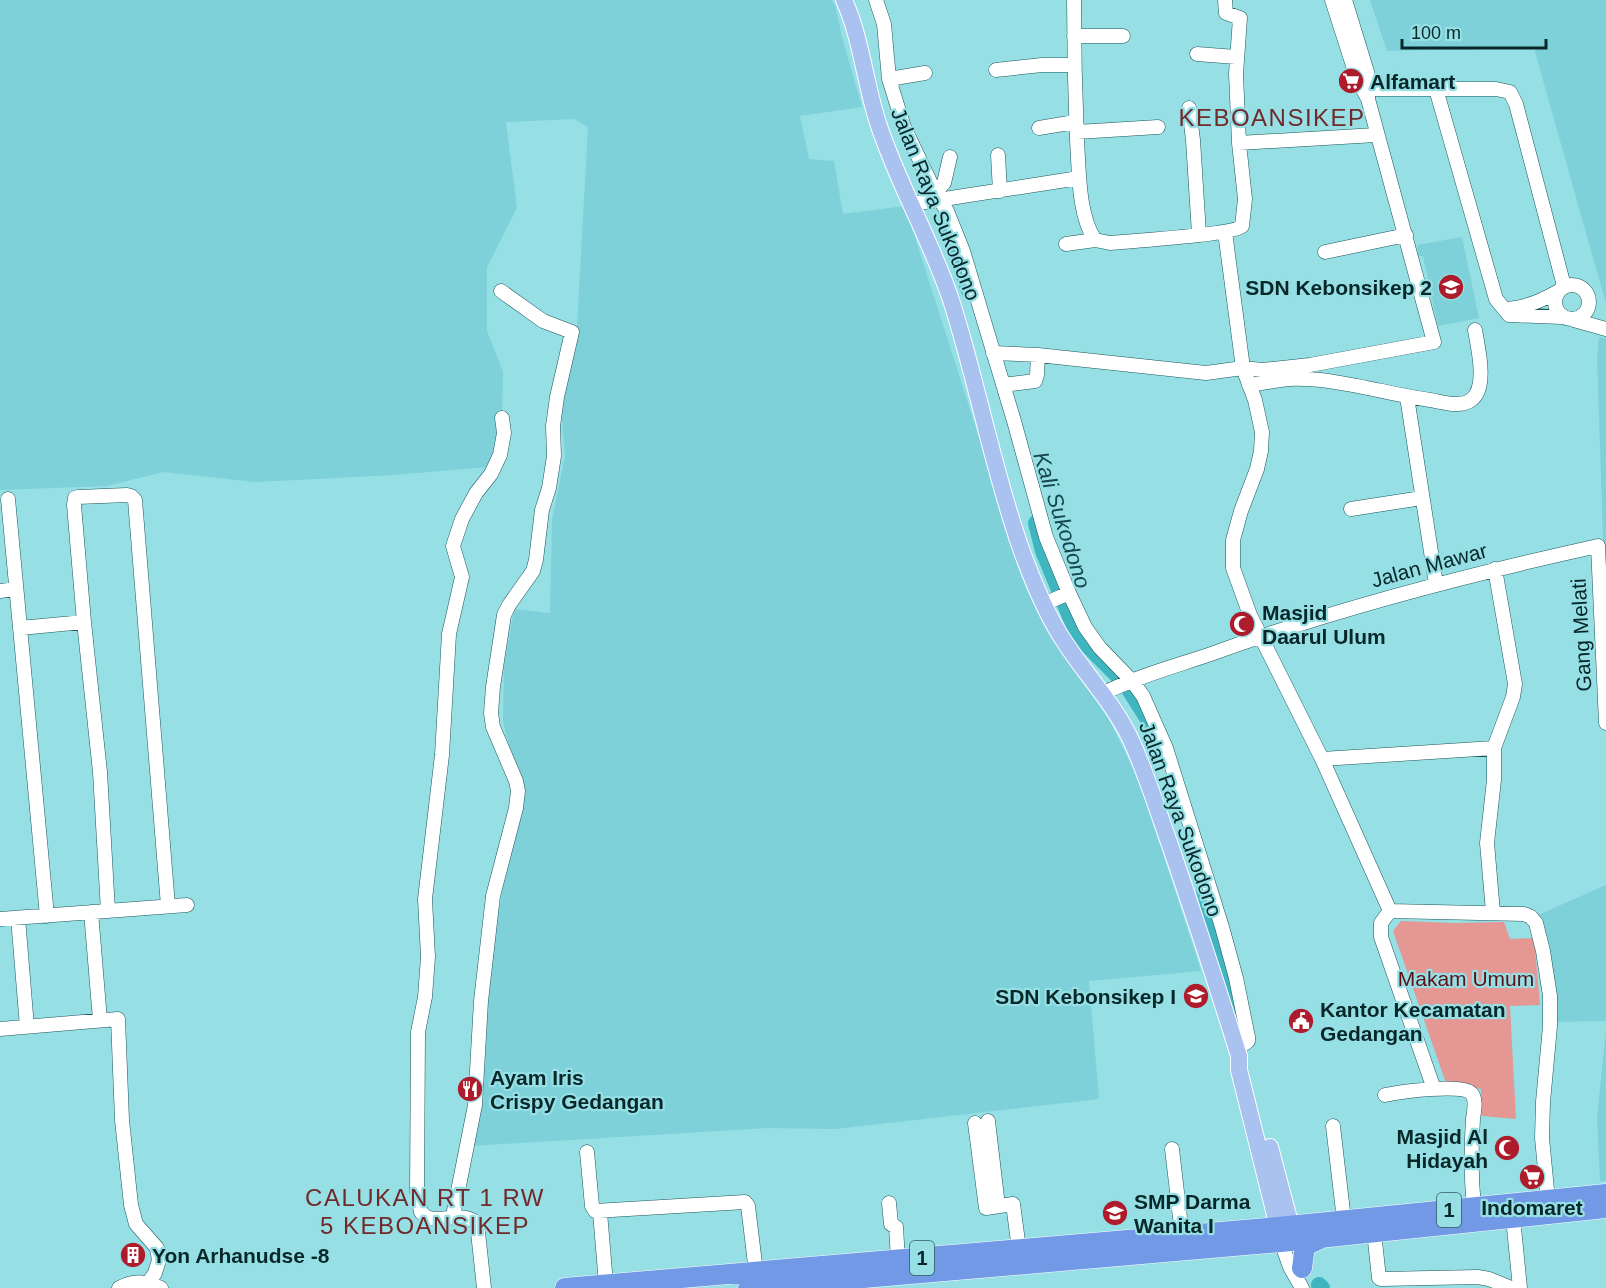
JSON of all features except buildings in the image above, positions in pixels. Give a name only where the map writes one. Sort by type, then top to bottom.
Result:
[{"type":"highway","name":"1","points":[[565,1288],[606,1284],[752,1280],[1286,1234],[1344,1220],[1606,1194]]},
{"type":"highway","name":"1","points":[[752,1280],[898,1260],[1019,1249],[1182,1236],[1286,1234],[1328,1237],[1606,1208]]},
{"type":"highway","points":[[1302,1268],[1305,1246],[1328,1237]]},
{"type":"main road","name":"Jalan Raya Sukodono","points":[[844,0],[854,27],[879,126],[916,203],[945,283],[1019,544],[1066,645],[1108,691],[1148,782],[1238,1053],[1249,1068],[1286,1234]]},
{"type":"street","points":[[876,0],[884,24],[889,79],[904,126],[963,251],[1046,537],[1067,594],[1085,627],[1143,696],[1166,748],[1236,978],[1248,1037],[1248,1041],[1238,1053]]},
{"type":"street","points":[[1074,0],[1073,65],[1079,178],[1088,226],[1095,240]]},
{"type":"street","points":[[1066,244],[1095,240],[1110,243],[1225,232],[1240,228],[1245,199],[1239,143],[1236,57],[1240,18],[1226,14],[1225,0]]},
{"type":"street","points":[[1245,374],[1310,365],[1434,342],[1366,92],[1332,0]]},
{"type":"street","points":[[1345,0],[1368,75],[1366,92]]},
{"type":"street","points":[[1074,36],[1123,36]]},
{"type":"street","points":[[1197,54],[1236,57]]},
{"type":"street","points":[[996,70],[1042,65],[1073,65]]},
{"type":"street","points":[[889,79],[926,73]]},
{"type":"street","points":[[1436,90],[1493,292],[1499,304],[1509,315],[1568,318],[1582,317],[1590,303]]},
{"type":"street","points":[[1366,92],[1504,90],[1512,94],[1561,289],[1555,301],[1556,310],[1568,318],[1606,329]]},
{"type":"street","points":[[1189,108],[1199,234]]},
{"type":"street","points":[[1039,128],[1158,127]]},
{"type":"street","points":[[1239,143],[1376,135]]},
{"type":"street","points":[[998,155],[1000,191]]},
{"type":"street","points":[[938,197],[950,157]]},
{"type":"street","points":[[916,203],[938,197],[1000,191],[1079,178]]},
{"type":"street","points":[[1225,232],[1245,374],[1262,432],[1257,469],[1240,511],[1233,540],[1233,568],[1260,636],[1322,759],[1390,911]]},
{"type":"street","points":[[1324,252],[1406,235]]},
{"type":"street","points":[[1504,309],[1541,301],[1573,285],[1582,288],[1588,294],[1590,303],[1606,329]]},
{"type":"street","points":[[453,1216],[476,1105],[481,1001],[493,896],[516,808],[518,791],[493,727],[491,713],[493,687],[504,615],[533,571],[536,560],[542,510],[549,488],[554,456],[553,426],[557,397],[572,332],[543,321],[501,291]]},
{"type":"street","points":[[993,353],[1038,355],[1156,369],[1321,380],[1455,404],[1471,400],[1480,386],[1475,330]]},
{"type":"street","points":[[1003,385],[1035,381],[1038,355]]},
{"type":"street","points":[[1407,397],[1436,584]]},
{"type":"street","points":[[484,1288],[477,1222],[453,1216],[429,1218],[421,1212],[417,1192],[418,1032],[425,997],[428,957],[425,899],[442,755],[449,634],[462,577],[453,546],[462,519],[476,493],[491,474],[500,455],[504,433],[502,418]]},
{"type":"street","points":[[108,911],[100,772],[74,505],[75,498],[78,496],[132,496],[135,500],[168,906]]},
{"type":"street","points":[[1351,509],[1422,498]]},
{"type":"street","points":[[8,499],[47,916]]},
{"type":"street","name":"Jalan Mawar","points":[[1108,691],[1260,636],[1351,607],[1495,569],[1598,546]]},
{"type":"street","name":"Gang Melati","points":[[1598,546],[1606,723]]},
{"type":"street","points":[[1493,912],[1487,843],[1494,780],[1494,748],[1513,697],[1515,684],[1495,569]]},
{"type":"street","points":[[0,591],[16,589]]},
{"type":"street","points":[[1047,603],[1067,594]]},
{"type":"street","points":[[20,628],[84,622]]},
{"type":"street","points":[[1322,759],[1494,748]]},
{"type":"street","points":[[0,919],[187,905]]},
{"type":"street","points":[[1390,911],[1524,914],[1536,923],[1550,996],[1542,1138],[1548,1200]]},
{"type":"street","points":[[1390,911],[1381,923],[1382,937],[1434,1089]]},
{"type":"street","points":[[91,912],[99,1020]]},
{"type":"street","points":[[18,918],[27,1027]]},
{"type":"street","points":[[0,1029],[118,1019],[122,1120],[131,1205],[136,1224],[158,1248],[159,1260],[155,1285],[128,1283],[119,1288]]},
{"type":"street","points":[[1385,1095],[1415,1089],[1466,1089],[1473,1094],[1475,1102],[1472,1138],[1474,1207]]},
{"type":"street","points":[[982,1122],[986,1208],[1013,1204],[1019,1249]]},
{"type":"street","points":[[1333,1125],[1344,1220]]},
{"type":"street","points":[[1172,1149],[1182,1236]]},
{"type":"street","points":[[587,1152],[592,1206],[595,1211],[745,1202],[748,1206],[752,1280]]},
{"type":"street","points":[[889,1203],[891,1224],[896,1227],[898,1260]]},
{"type":"street","points":[[600,1212],[606,1284]]},
{"type":"street","points":[[1513,1218],[1520,1288]]},
{"type":"street","points":[[1374,1232],[1379,1278],[1381,1279],[1478,1277],[1490,1279],[1510,1288]]},
{"type":"street","points":[[1286,1234],[1302,1268],[1304,1288]]},
{"type":"street","points":[[1286,1234],[1290,1267],[1304,1288]]},
{"type":"shaded area","points":[[0,0],[832,0],[862,107],[800,116],[809,159],[834,161],[843,214],[905,206],[998,497],[1139,780],[1201,971],[1089,981],[1099,1099],[835,1129],[768,1128],[470,1146],[492,953],[507,863],[524,804],[503,722],[504,666],[514,609],[550,613],[552,520],[565,456],[561,409],[576,345],[588,127],[574,119],[506,122],[517,208],[487,267],[487,331],[503,372],[501,463],[488,467],[394,475],[257,482],[163,472],[107,486],[0,490]]},
{"type":"shaded area","points":[[1370,0],[1606,0],[1606,304],[1534,48],[1387,51]]},
{"type":"shaded area","name":"SDN Kebonsikep 2","points":[[1462,237],[1479,318],[1438,326],[1423,256],[1418,256],[1417,245]]},
{"type":"shaded area","points":[[1599,337],[1606,338],[1606,628],[1597,356]]},
{"type":"shaded area","points":[[1606,885],[1606,1021],[1551,1022],[1538,915]]},
{"type":"shaded area","points":[[1606,1031],[1606,1181],[1600,1181],[1597,1117]]},
{"type":"green space","name":"Makam Umum","points":[[1401,921],[1504,922],[1510,939],[1534,938],[1540,1005],[1510,1006],[1516,1119],[1482,1116],[1481,1089],[1446,1083],[1393,931]]},
{"type":"waterway","name":"Kali Sukodono","points":[[946,224],[969,291]]},
{"type":"waterway","name":"Kali Sukodono","points":[[1036,523],[1043,551],[1078,636],[1125,683],[1154,729]]},
{"type":"waterway","name":"Kali Sukodono","points":[[1204,890],[1237,1007]]},
{"type":"waterway","points":[[1319,1285],[1322,1288]]},
{"type":"place","name":"Alfamart","points":[[1351,81]]},
{"type":"place","name":"SDN Kebonsikep 2","points":[[1451,287]]},
{"type":"place","name":"Masjid Daarul Ulum","points":[[1242,624]]},
{"type":"place","name":"SDN Kebonsikep I","points":[[1196,996]]},
{"type":"place","name":"Kantor Kecamatan Gedangan","points":[[1301,1021]]},
{"type":"place","name":"Ayam Iris Crispy Gedangan","points":[[470,1089]]},
{"type":"place","name":"Masjid Al Hidayah","points":[[1507,1148]]},
{"type":"place","name":"Indomaret","points":[[1532,1177]]},
{"type":"place","name":"SMP Darma Wanita I","points":[[1115,1213]]},
{"type":"place","name":"Yon Arhanudse -8","points":[[133,1255]]},
{"type":"district","name":"KEBOANSIKEP","points":[[1272,117]]},
{"type":"district","name":"CALUKAN RT 1 RW 5 KEBOANSIKEP","points":[[425,1211]]}]
